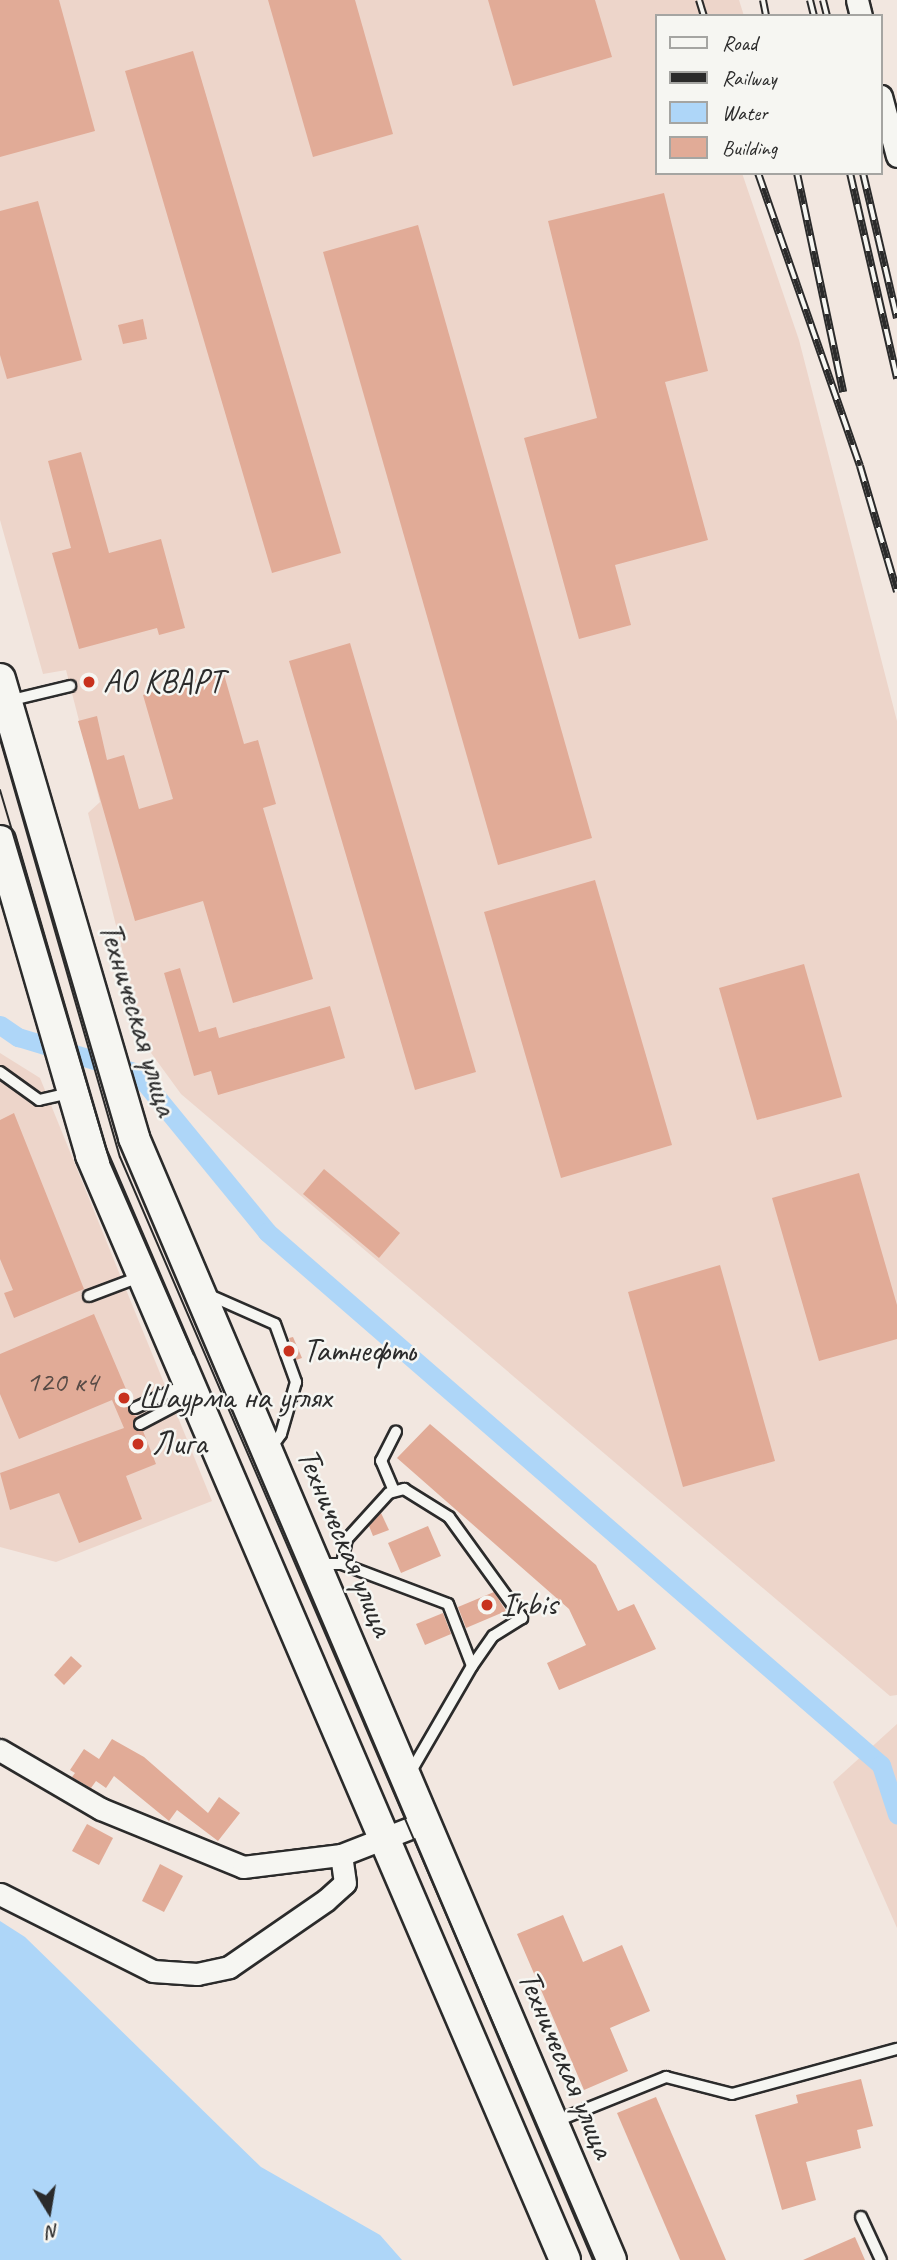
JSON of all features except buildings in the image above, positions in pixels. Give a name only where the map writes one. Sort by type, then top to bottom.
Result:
[{"type":"main road","name":"Техническая улица","points":[[2,695],[134,1138],[267,1453],[328,1564],[423,1823],[611,2260]]},
{"type":"main road","points":[[0,841],[18,919],[44,992],[91,1155],[382,1839],[565,2260]]},
{"type":"street","points":[[883,104],[897,156]]},
{"type":"street","points":[[0,1750],[101,1808],[243,1867],[341,1855],[423,1823]]},
{"type":"street","points":[[0,1894],[153,1971],[197,1974],[229,1967],[326,1900],[345,1883],[341,1855]]},
{"type":"lane","points":[[2,695],[70,686]]},
{"type":"lane","points":[[0,1072],[6,1082],[39,1100],[70,1086]]},
{"type":"lane","points":[[89,1296],[142,1276]]},
{"type":"lane","points":[[199,1291],[250,1310],[275,1324],[296,1382],[281,1434],[267,1453]]},
{"type":"lane","points":[[135,1408],[191,1390]]},
{"type":"lane","points":[[139,1424],[191,1390]]},
{"type":"lane","points":[[394,1491],[381,1461],[396,1432]]},
{"type":"lane","points":[[406,1779],[472,1666],[493,1636],[522,1618],[449,1517],[404,1489],[394,1491],[347,1539],[328,1564],[448,1604],[472,1666]]},
{"type":"lane","points":[[551,2123],[666,2077],[732,2094],[897,2049]]},
{"type":"lane","points":[[861,2217],[881,2260]]},
{"type":"shaded area","points":[[0,0],[739,0],[743,14],[656,14],[656,175],[743,175],[799,340],[897,721],[897,1695],[890,1696],[181,1094],[146,1046],[88,813],[100,802],[66,670],[43,674],[0,520]]},
{"type":"shaded area","points":[[0,1053],[40,1078],[212,1501],[56,1562],[0,1547]]},
{"type":"shaded area","points":[[897,1724],[897,1928],[833,1782]]},
{"type":"water","points":[[0,1921],[25,1937],[261,2167],[380,2235],[402,2260],[0,2260]]},
{"type":"waterway","points":[[0,1025],[18,1037],[137,1073],[267,1232],[881,1765],[897,1814]]},
{"type":"tram line","points":[[0,739],[120,1157],[595,2260]]},
{"type":"tram line","points":[[0,790],[110,1162],[194,1355]]},
{"type":"railway","points":[[699,0],[703,14]]},
{"type":"railway","points":[[763,0],[766,14]]},
{"type":"railway","points":[[810,0],[814,14]]},
{"type":"railway","points":[[823,0],[826,14]]},
{"type":"railway","points":[[759,175],[860,466],[897,592]]},
{"type":"railway","points":[[797,175],[843,392]]},
{"type":"railway","points":[[850,175],[897,379]]},
{"type":"railway","points":[[863,175],[897,318]]},
{"type":"place","name":"АО КВАРТ","points":[[89,682]]},
{"type":"place","name":"Татнефть","points":[[289,1351]]},
{"type":"place","name":"Шаурма на углях","points":[[124,1398]]},
{"type":"place","name":"Лига","points":[[138,1444]]},
{"type":"place","name":"Irbis","points":[[487,1605]]}]
